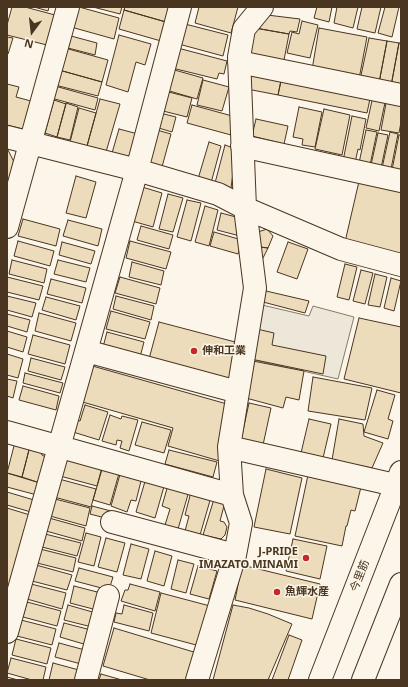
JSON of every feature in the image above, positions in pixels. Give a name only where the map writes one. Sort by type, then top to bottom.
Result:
[{"type":"street","points":[[7,227],[68,7]]},
{"type":"street","points":[[7,632],[137,170],[180,7]]},
{"type":"street","points":[[197,680],[235,555],[241,523],[232,495],[229,447],[254,288],[245,208],[239,57],[244,29],[262,7]]},
{"type":"street","points":[[239,62],[401,95]]},
{"type":"street","points":[[7,137],[137,170],[218,194],[245,208],[341,249],[401,265]]},
{"type":"street","points":[[242,146],[401,181]]},
{"type":"street","points":[[86,350],[238,392]]},
{"type":"street","points":[[7,432],[232,495]]},
{"type":"street","points":[[229,447],[398,479]]},
{"type":"street","name":"今里筋","points":[[320,680],[398,479]]},
{"type":"street","points":[[112,522],[235,555]]},
{"type":"street","points":[[364,680],[401,587]]},
{"type":"street","points":[[86,680],[108,596]]},
{"type":"shaded area","points":[[262,305],[309,316],[313,306],[354,317],[338,379],[254,360]]},
{"type":"building","points":[[12,7],[25,7],[55,15],[47,45],[7,35],[7,25]]},
{"type":"building","points":[[34,7],[49,7],[48,11]]},
{"type":"building","points":[[76,7],[119,18],[114,39],[71,27]]},
{"type":"building","points":[[93,7],[122,7],[120,14]]},
{"type":"building","points":[[125,7],[170,7],[166,22],[124,10]]},
{"type":"building","points":[[199,7],[238,7],[231,33],[195,23]]},
{"type":"building","points":[[317,7],[332,7],[329,22],[314,18]]},
{"type":"building","points":[[337,7],[358,7],[353,28],[334,23]]},
{"type":"building","points":[[362,7],[381,7],[375,33],[357,29]]},
{"type":"building","points":[[385,7],[399,7],[392,37],[378,33]]},
{"type":"building","points":[[124,10],[166,22],[161,41],[119,29]]},
{"type":"building","points":[[267,15],[300,19],[297,32],[290,31],[289,34],[255,28]]},
{"type":"building","points":[[302,21],[318,25],[310,58],[287,53],[292,32],[299,34]]},
{"type":"building","points":[[181,23],[228,35],[223,56],[175,43]]},
{"type":"building","points":[[255,28],[289,34],[284,60],[249,55]]},
{"type":"building","points":[[319,28],[367,37],[359,79],[312,70]]},
{"type":"building","points":[[119,35],[151,44],[145,65],[136,62],[128,92],[106,85]]},
{"type":"building","points":[[71,36],[97,43],[95,55],[68,48]]},
{"type":"building","points":[[7,37],[13,38],[8,54],[7,54]]},
{"type":"building","points":[[369,38],[387,41],[379,83],[360,80]]},
{"type":"building","points":[[387,41],[399,43],[391,86],[379,83]]},
{"type":"building","points":[[399,43],[401,43],[401,88],[391,86]]},
{"type":"building","points":[[174,47],[227,61],[224,74],[219,73],[217,79],[168,67]]},
{"type":"building","points":[[65,48],[108,60],[102,82],[59,70]]},
{"type":"building","points":[[171,69],[203,78],[197,99],[166,90]]},
{"type":"building","points":[[59,70],[102,82],[98,96],[55,85]]},
{"type":"building","points":[[251,70],[282,76],[278,95],[247,89]]},
{"type":"building","points":[[282,76],[371,94],[367,113],[278,95]]},
{"type":"building","points":[[203,80],[229,87],[222,111],[197,105]]},
{"type":"building","points":[[7,84],[19,87],[16,97],[31,101],[23,129],[7,125]]},
{"type":"building","points":[[55,86],[98,98],[95,110],[51,98]]},
{"type":"building","points":[[165,91],[192,98],[187,117],[159,110]]},
{"type":"building","points":[[373,96],[386,98],[379,131],[366,128]]},
{"type":"building","points":[[387,98],[401,101],[401,122],[399,133],[381,130]]},
{"type":"building","points":[[100,99],[120,104],[106,152],[87,146]]},
{"type":"building","points":[[54,100],[66,104],[57,137],[45,133]]},
{"type":"building","points":[[66,103],[78,107],[70,140],[57,137]]},
{"type":"building","points":[[192,105],[236,117],[231,135],[187,123]]},
{"type":"building","points":[[299,107],[322,112],[315,147],[302,145],[303,139],[293,137]]},
{"type":"building","points":[[79,108],[96,113],[87,146],[70,142]]},
{"type":"building","points":[[324,109],[350,115],[342,155],[315,149]]},
{"type":"building","points":[[156,112],[176,117],[172,132],[152,126]]},
{"type":"building","points":[[352,116],[366,119],[360,150],[358,149],[355,163],[343,161]]},
{"type":"building","points":[[256,119],[288,126],[284,144],[252,136]]},
{"type":"building","points":[[119,129],[138,134],[131,158],[112,153]]},
{"type":"building","points":[[153,129],[171,134],[162,167],[151,164],[145,157]]},
{"type":"building","points":[[366,130],[377,132],[370,165],[359,163]]},
{"type":"building","points":[[390,132],[398,134],[391,169],[382,168]]},
{"type":"building","points":[[378,133],[388,135],[381,168],[371,165]]},
{"type":"building","points":[[399,135],[401,135],[401,172],[392,170]]},
{"type":"building","points":[[209,142],[221,146],[211,183],[198,179]]},
{"type":"building","points":[[225,145],[236,149],[231,188],[215,183]]},
{"type":"building","points":[[7,150],[14,162],[7,186]]},
{"type":"building","points":[[76,176],[96,182],[86,218],[66,213]]},
{"type":"building","points":[[360,177],[401,187],[401,255],[345,242]]},
{"type":"building","points":[[142,187],[162,193],[153,227],[132,221]]},
{"type":"building","points":[[168,194],[183,198],[173,232],[159,229]]},
{"type":"building","points":[[187,200],[201,203],[191,241],[177,237]]},
{"type":"building","points":[[205,206],[218,210],[209,246],[195,242]]},
{"type":"building","points":[[221,213],[236,217],[240,236],[217,230]]},
{"type":"building","points":[[23,219],[60,229],[56,246],[18,236]]},
{"type":"building","points":[[68,220],[102,229],[98,246],[63,236]]},
{"type":"building","points":[[141,226],[173,235],[169,249],[137,240]]},
{"type":"building","points":[[267,229],[273,236],[268,248],[260,247],[258,232]]},
{"type":"building","points":[[214,232],[242,240],[238,254],[210,246]]},
{"type":"building","points":[[18,241],[54,251],[50,266],[14,256]]},
{"type":"building","points":[[130,241],[171,252],[166,269],[126,258]]},
{"type":"building","points":[[62,242],[95,251],[91,264],[59,255]]},
{"type":"building","points":[[288,242],[308,249],[297,279],[277,272]]},
{"type":"building","points":[[260,247],[268,248],[261,262]]},
{"type":"building","points":[[12,260],[47,269],[44,283],[9,274]]},
{"type":"building","points":[[58,260],[90,268],[86,282],[54,274]]},
{"type":"building","points":[[132,262],[164,271],[161,285],[129,277]]},
{"type":"building","points":[[345,264],[357,267],[349,300],[337,297]]},
{"type":"building","points":[[361,270],[373,273],[365,304],[353,301]]},
{"type":"building","points":[[375,274],[387,277],[380,307],[368,305]]},
{"type":"building","points":[[7,277],[43,286],[39,300],[7,292]]},
{"type":"building","points":[[120,277],[160,288],[156,304],[115,293]]},
{"type":"building","points":[[391,278],[401,281],[394,311],[384,308]]},
{"type":"building","points":[[51,279],[86,288],[82,303],[47,294]]},
{"type":"building","points":[[266,291],[309,301],[305,313],[263,302]]},
{"type":"building","points":[[7,296],[36,303],[32,317],[7,310]]},
{"type":"building","points":[[116,296],[154,306],[151,320],[113,309]]},
{"type":"building","points":[[46,297],[80,306],[76,320],[42,310]]},
{"type":"building","points":[[111,311],[150,322],[145,339],[106,329]]},
{"type":"building","points":[[39,313],[76,323],[71,341],[35,331]]},
{"type":"building","points":[[7,314],[30,320],[27,332],[7,326]]},
{"type":"building","points":[[359,318],[401,327],[401,393],[344,379]]},
{"type":"building","name":"伸和工業","points":[[159,322],[239,343],[229,380],[149,359]]},
{"type":"building","points":[[257,329],[274,333],[272,345],[326,356],[323,374],[251,359]]},
{"type":"building","points":[[7,331],[27,337],[23,352],[7,347]]},
{"type":"building","points":[[107,332],[144,342],[140,357],[103,347]]},
{"type":"building","points":[[33,335],[70,345],[65,364],[28,354]]},
{"type":"building","points":[[7,354],[23,359],[18,378],[7,375]]},
{"type":"building","points":[[31,358],[65,367],[61,380],[28,371]]},
{"type":"building","points":[[253,361],[304,371],[299,400],[286,397],[283,408],[246,398]]},
{"type":"building","points":[[89,365],[227,404],[223,462],[168,446],[173,428],[79,401]]},
{"type":"building","points":[[25,373],[63,383],[60,393],[23,383]]},
{"type":"building","points":[[313,377],[372,388],[365,420],[308,411]]},
{"type":"building","points":[[7,379],[17,381],[13,398],[7,396]]},
{"type":"building","points":[[23,386],[59,396],[56,410],[19,400]]},
{"type":"building","points":[[377,390],[395,395],[388,419],[393,421],[388,439],[364,432]]},
{"type":"building","points":[[249,403],[271,408],[263,445],[241,440]]},
{"type":"building","points":[[85,405],[108,412],[99,440],[73,432],[77,420],[80,421]]},
{"type":"building","points":[[110,415],[121,419],[122,416],[138,420],[129,451],[120,448],[122,441],[117,440],[116,445],[102,441]]},
{"type":"building","points":[[309,419],[331,424],[323,458],[301,453]]},
{"type":"building","points":[[339,419],[363,424],[364,436],[383,443],[372,468],[332,460]]},
{"type":"building","points":[[142,422],[171,430],[164,453],[135,445]]},
{"type":"building","points":[[15,442],[30,446],[22,477],[7,473]]},
{"type":"building","points":[[30,446],[40,450],[42,455],[47,458],[40,483],[22,477]]},
{"type":"building","points":[[169,450],[217,462],[213,477],[165,464]]},
{"type":"building","points":[[65,457],[102,467],[97,486],[60,476]]},
{"type":"building","points":[[103,466],[120,470],[110,505],[93,500]]},
{"type":"building","points":[[266,469],[302,478],[290,534],[254,527]]},
{"type":"building","points":[[121,471],[142,477],[136,501],[131,500],[127,512],[111,506]]},
{"type":"building","points":[[7,473],[40,483],[37,495],[7,487]]},
{"type":"building","points":[[308,475],[361,487],[355,511],[351,510],[342,546],[295,536]]},
{"type":"building","points":[[146,478],[165,483],[155,518],[136,512]]},
{"type":"building","points":[[59,479],[96,489],[91,507],[54,497]]},
{"type":"building","points":[[168,485],[189,491],[178,529],[165,525],[170,509],[162,506]]},
{"type":"building","points":[[7,492],[34,500],[31,512],[7,505]]},
{"type":"building","points":[[191,492],[211,497],[200,535],[185,531],[189,516],[185,515]]},
{"type":"building","points":[[55,499],[90,508],[86,526],[50,516]]},
{"type":"building","points":[[214,499],[225,502],[220,521],[224,522],[227,527],[225,535],[221,539],[203,535]]},
{"type":"building","points":[[92,506],[111,511],[109,519],[90,514]]},
{"type":"building","points":[[7,508],[30,515],[7,597]]},
{"type":"building","points":[[49,518],[85,528],[82,541],[46,531]]},
{"type":"building","points":[[86,533],[101,537],[94,566],[78,562]]},
{"type":"building","points":[[45,534],[81,543],[77,556],[42,547]]},
{"type":"building","points":[[106,538],[125,543],[117,572],[98,567]]},
{"type":"building","name":"J-PRIDE IMAZATO MINAMI","points":[[293,539],[327,546],[320,579],[286,571]]},
{"type":"building","points":[[131,544],[149,549],[141,579],[123,575]]},
{"type":"building","points":[[40,549],[76,558],[73,572],[37,563]]},
{"type":"building","points":[[155,551],[172,556],[164,586],[147,581]]},
{"type":"building","points":[[178,560],[194,564],[186,593],[171,589]]},
{"type":"building","points":[[36,565],[72,575],[67,590],[32,581]]},
{"type":"building","name":"魚輝水産","points":[[242,565],[320,584],[312,619],[235,600]]},
{"type":"building","points":[[198,566],[217,571],[209,599],[190,594]]},
{"type":"building","points":[[79,568],[113,577],[109,590],[75,581]]},
{"type":"building","points":[[31,584],[66,593],[62,609],[27,599]]},
{"type":"building","points":[[130,584],[160,592],[155,611],[121,601],[125,590],[128,590]]},
{"type":"building","points":[[74,586],[101,593],[97,610],[70,603]]},
{"type":"building","points":[[161,593],[210,606],[200,646],[151,633]]},
{"type":"building","points":[[27,602],[61,611],[57,626],[23,617]]},
{"type":"building","points":[[68,605],[96,613],[92,627],[64,620]]},
{"type":"building","points":[[124,605],[153,613],[149,631],[114,622],[116,613],[122,614]]},
{"type":"building","points":[[233,605],[268,614],[292,624],[268,680],[213,680]]},
{"type":"building","points":[[21,620],[56,629],[52,645],[17,636]]},
{"type":"building","points":[[64,623],[91,630],[87,645],[60,637]]},
{"type":"building","points":[[114,628],[197,653],[191,680],[150,680],[103,666]]},
{"type":"building","points":[[289,635],[302,640],[288,680],[272,680]]},
{"type":"building","points":[[16,639],[51,648],[47,664],[12,655]]},
{"type":"building","points":[[59,643],[85,650],[81,664],[55,657]]},
{"type":"building","points":[[11,658],[46,667],[43,680],[32,680],[7,673]]},
{"type":"building","points":[[53,663],[79,670],[76,680],[49,680]]},
{"type":"building","points":[[101,674],[122,680],[99,680]]},
{"type":"building","points":[[7,677],[18,680],[7,680]]},
{"type":"place","name":"伸和工業","points":[[194,351]]},
{"type":"place","name":"J-PRIDE IMAZATO MINAMI","points":[[306,558]]},
{"type":"place","name":"魚輝水産","points":[[277,592]]}]
